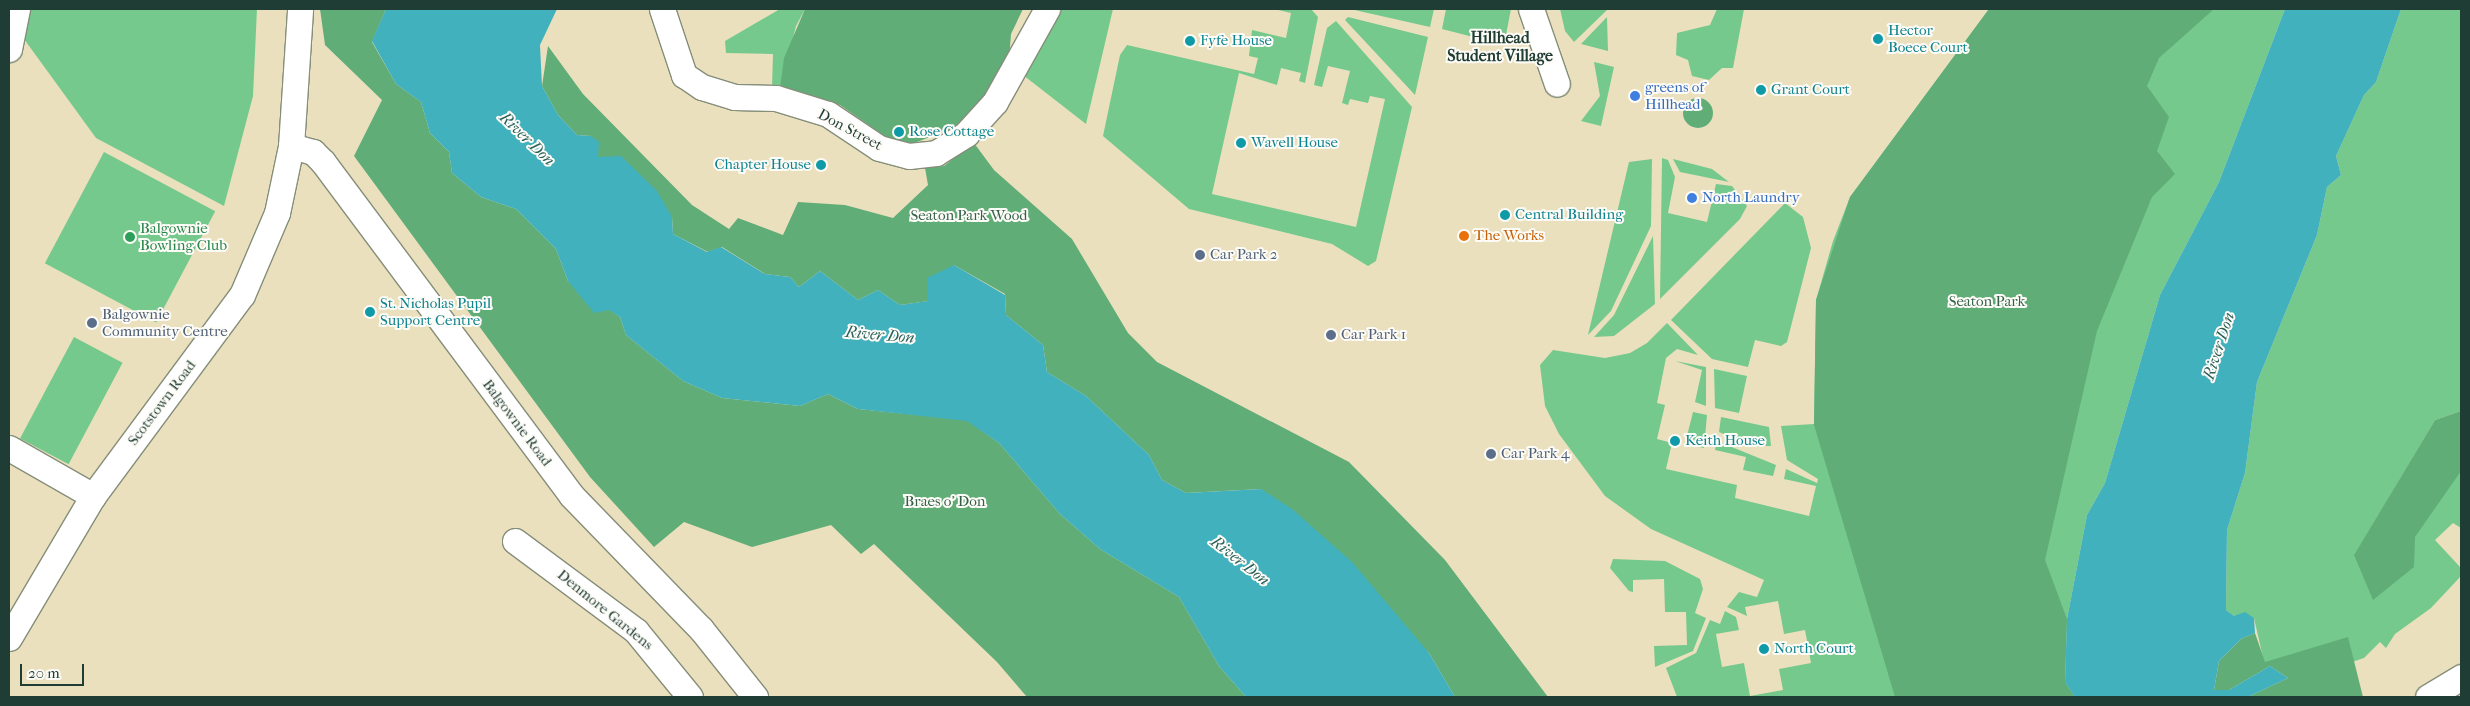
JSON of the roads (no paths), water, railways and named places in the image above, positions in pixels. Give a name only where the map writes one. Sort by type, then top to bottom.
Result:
[{"type":"street","points":[[9,40],[17,9]]},
{"type":"street","name":"Scotstown Road","points":[[9,638],[93,496],[242,295],[277,213],[291,146],[300,9]]},
{"type":"street","name":"Don Street","points":[[662,9],[684,74],[702,87],[734,97],[776,98],[828,114],[879,148],[909,156],[936,153],[966,134],[995,102],[1047,9]]},
{"type":"street","points":[[1531,9],[1557,84]]},
{"type":"street","name":"Balgownie Road","points":[[291,146],[313,152],[323,162],[571,495],[701,629],[755,697]]},
{"type":"street","points":[[9,448],[93,496]]},
{"type":"street","name":"Denmore Gardens","points":[[515,541],[636,631],[683,694]]},
{"type":"street","points":[[2428,697],[2461,677]]},
{"type":"water","name":"River Don","points":[[386,9],[557,9],[540,45],[542,86],[558,115],[577,135],[591,136],[599,142],[598,157],[621,156],[657,191],[672,217],[673,234],[707,252],[721,247],[765,274],[790,277],[799,287],[820,271],[858,300],[878,290],[900,305],[928,301],[927,278],[954,265],[1005,295],[1006,315],[1043,345],[1047,372],[1086,396],[1149,455],[1162,480],[1186,493],[1261,489],[1292,509],[1352,562],[1429,653],[1455,697],[1246,697],[1219,666],[1179,597],[1100,549],[1060,514],[999,443],[967,421],[858,409],[828,394],[800,406],[722,398],[683,381],[626,335],[620,317],[609,310],[594,313],[568,281],[556,249],[516,209],[481,197],[452,173],[449,152],[430,133],[421,102],[396,84],[372,41]]},
{"type":"water","name":"River Don","points":[[2285,9],[2401,9],[2376,82],[2364,95],[2336,156],[2341,175],[2327,187],[2317,235],[2257,382],[2245,473],[2227,530],[2226,610],[2234,616],[2245,612],[2254,618],[2255,633],[2241,639],[2219,661],[2214,690],[2229,690],[2270,666],[2288,678],[2248,697],[2075,697],[2065,682],[2067,619],[2087,515],[2105,483],[2160,295],[2219,182]]},
{"type":"place","name":"Hector Boece Court","points":[[1878,39]]},
{"type":"place","name":"Fyfe House","points":[[1190,41]]},
{"type":"place","name":"Grant Court","points":[[1761,90]]},
{"type":"place","name":"greens of Hillhead","points":[[1635,96]]},
{"type":"place","name":"Rose Cottage","points":[[899,132]]},
{"type":"place","name":"Wavell House","points":[[1241,143]]},
{"type":"place","name":"Chapter House","points":[[821,165]]},
{"type":"place","name":"North Laundry","points":[[1692,198]]},
{"type":"place","name":"Central Building","points":[[1505,215]]},
{"type":"place","name":"The Works","points":[[1464,236]]},
{"type":"place","name":"Balgownie Bowling Club","points":[[130,237]]},
{"type":"place","name":"Car Park 2","points":[[1200,255]]},
{"type":"place","name":"St. Nicholas Pupil Support Centre","points":[[370,312]]},
{"type":"place","name":"Balgownie Community Centre","points":[[92,323]]},
{"type":"place","name":"Car Park 1","points":[[1331,335]]},
{"type":"place","name":"Keith House","points":[[1675,441]]},
{"type":"place","name":"Car Park 4","points":[[1491,454]]},
{"type":"place","name":"North Court","points":[[1764,649]]},
{"type":"district","name":"Hillhead Student Village","points":[[1500,47]]},
{"type":"park label","name":"Seaton Park Wood","points":[[969,216]]},
{"type":"park label","name":"Seaton Park","points":[[1987,302]]},
{"type":"park label","name":"Braes o' Don","points":[[945,502]]}]
